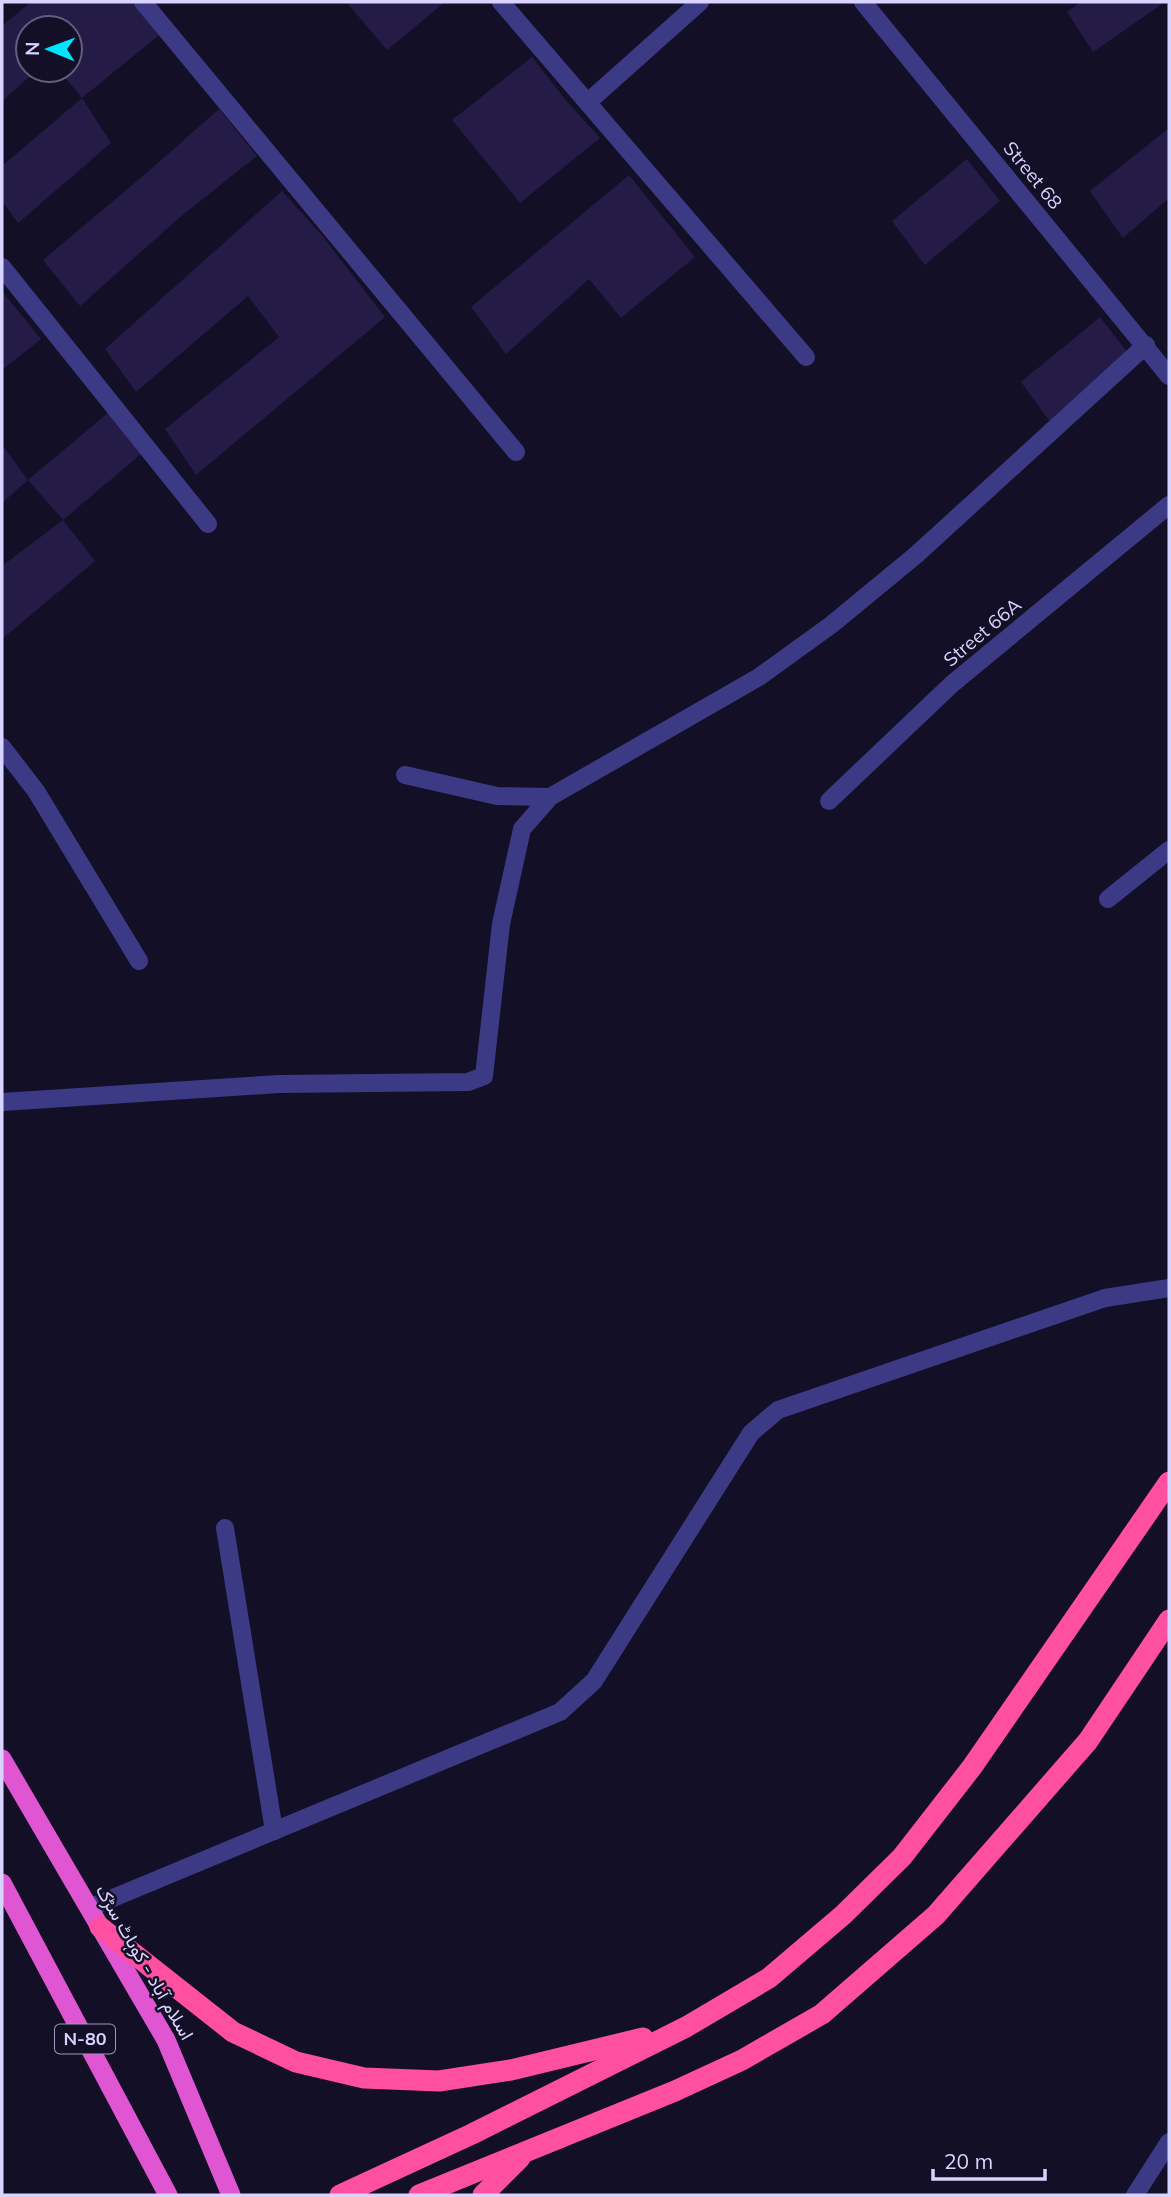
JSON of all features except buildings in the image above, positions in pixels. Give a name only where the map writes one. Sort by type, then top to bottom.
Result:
[{"type":"highway","points":[[340,2195],[471,2134],[686,2027],[769,1978],[843,1915],[902,1857],[972,1767],[1169,1482]]},
{"type":"highway","points":[[419,2195],[675,2091],[742,2060],[822,2014],[936,1915],[1088,1741],[1169,1620]]},
{"type":"highway","name":"اسلام آباد - کوہاٹ سڑک","points":[[2,1759],[166,2040],[231,2195]]},
{"type":"highway","name":"N-80","points":[[2,1883],[167,2195]]},
{"type":"highway","points":[[100,1927],[233,2032],[296,2062],[364,2078],[439,2081],[499,2072],[686,2027]]},
{"type":"highway","points":[[483,2195],[527,2151]]},
{"type":"street","points":[[143,2],[516,452]]},
{"type":"street","points":[[501,2],[806,357]]},
{"type":"street","points":[[588,102],[700,2]]},
{"type":"street","name":"Street 68","points":[[863,2],[1169,376]]},
{"type":"street","points":[[2,267],[208,524]]},
{"type":"street","points":[[2,1102],[279,1084],[468,1082],[484,1076],[501,924],[522,829],[550,797],[759,677],[831,625],[916,555],[1146,345]]},
{"type":"street","name":"Street 66A","points":[[829,802],[952,684],[1169,505]]},
{"type":"street","points":[[2,747],[36,791],[139,961]]},
{"type":"street","points":[[405,775],[497,796],[550,797]]},
{"type":"street","points":[[1108,899],[1169,850]]},
{"type":"street","points":[[89,1908],[560,1712],[594,1681],[751,1433],[778,1410],[1105,1298],[1169,1288]]},
{"type":"street","points":[[225,1528],[274,1830]]},
{"type":"street","points":[[1135,2195],[1169,2142]]}]
